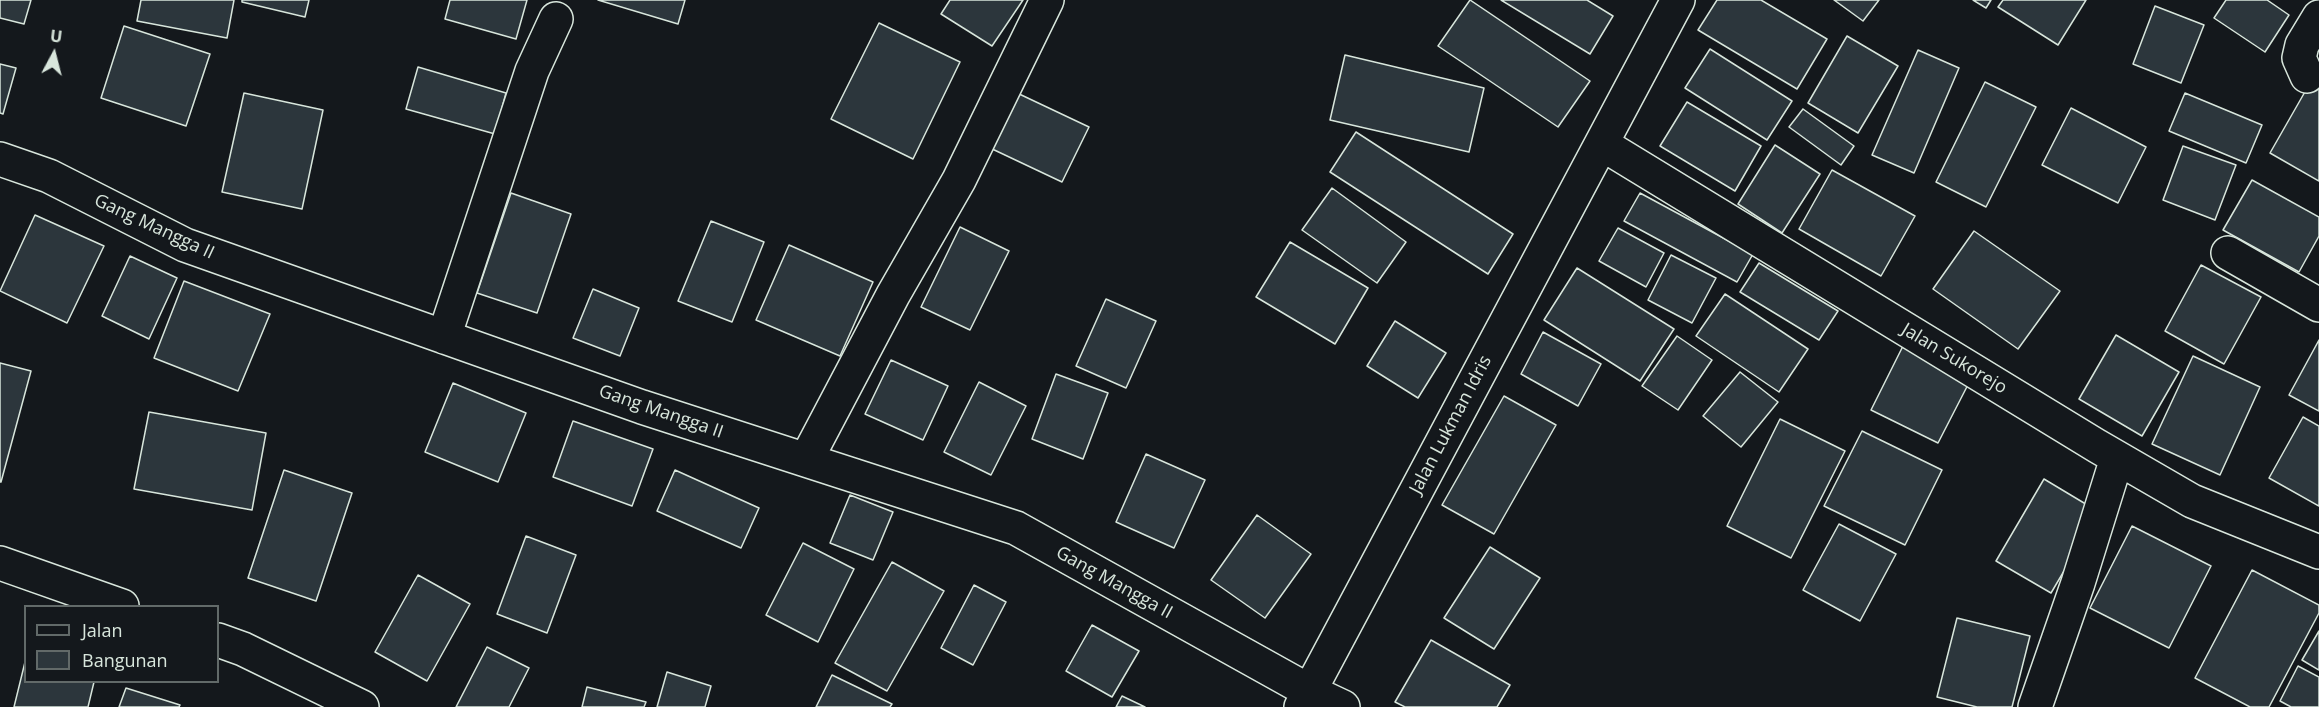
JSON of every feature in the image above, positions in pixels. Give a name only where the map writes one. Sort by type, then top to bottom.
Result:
[{"type":"street","points":[[806,460],[893,295],[960,180],[1047,0]]},
{"type":"street","name":"Jalan Lukman Idris","points":[[1305,699],[1678,0]]},
{"type":"street","points":[[2307,76],[2299,58],[2302,45],[2319,17]]},
{"type":"street","points":[[444,337],[532,70],[556,19]]},
{"type":"street","name":"Jalan Sukorejo","points":[[1602,144],[2117,458],[2192,501],[2319,552]]},
{"type":"street","name":"Gang Mangga II","points":[[0,159],[50,176],[185,245],[642,406],[1016,528],[1305,699],[1343,707]]},
{"type":"street","points":[[2228,253],[2319,305]]},
{"type":"street","points":[[2035,707],[2078,583],[2117,458]]},
{"type":"street","points":[[0,563],[119,605]]},
{"type":"street","points":[[219,640],[362,707]]},
{"type":"building","points":[[0,0],[31,0],[24,24],[0,18]]},
{"type":"building","points":[[141,0],[234,0],[227,38],[137,21]]},
{"type":"building","points":[[242,0],[309,0],[305,17],[242,2]]},
{"type":"building","points":[[450,0],[527,0],[516,39],[445,19]]},
{"type":"building","points":[[598,0],[685,0],[678,24]]},
{"type":"building","points":[[950,0],[1023,0],[992,46],[941,14]]},
{"type":"building","points":[[1470,0],[1590,81],[1558,127],[1438,46]]},
{"type":"building","points":[[1501,0],[1587,0],[1613,16],[1590,54]]},
{"type":"building","points":[[1717,0],[1761,0],[1827,39],[1797,89],[1698,30]]},
{"type":"building","points":[[1834,0],[1879,0],[1863,21]]},
{"type":"building","points":[[1973,0],[1991,0],[1986,8]]},
{"type":"building","points":[[2003,0],[2086,0],[2058,45],[1998,7]]},
{"type":"building","points":[[2226,0],[2267,0],[2289,15],[2265,52],[2214,18]]},
{"type":"building","points":[[2155,6],[2204,25],[2181,83],[2133,64]]},
{"type":"building","points":[[879,23],[960,62],[913,159],[831,119]]},
{"type":"building","points":[[124,26],[210,54],[186,126],[101,98]]},
{"type":"building","points":[[1847,36],[1898,66],[1858,133],[1808,103]]},
{"type":"building","points":[[1710,49],[1792,101],[1767,140],[1685,88]]},
{"type":"building","points":[[1918,50],[1959,68],[1914,173],[1872,155]]},
{"type":"building","points":[[1345,55],[1484,88],[1469,152],[1330,120]]},
{"type":"building","points":[[0,64],[16,68],[3,114],[0,113]]},
{"type":"building","points":[[418,67],[506,93],[495,134],[406,109]]},
{"type":"building","points":[[1985,82],[2036,107],[1986,207],[1936,182]]},
{"type":"building","points":[[2310,83],[2319,88],[2319,181],[2270,153]]},
{"type":"building","points":[[1015,92],[1089,127],[1062,182],[988,147]]},
{"type":"building","points":[[244,93],[323,110],[302,209],[222,192]]},
{"type":"building","points":[[2185,93],[2262,125],[2246,163],[2169,131]]},
{"type":"building","points":[[1687,102],[1761,146],[1735,191],[1660,146]]},
{"type":"building","points":[[2071,108],[2146,147],[2118,203],[2042,165]]},
{"type":"building","points":[[1803,109],[1854,146],[1841,165],[1789,127]]},
{"type":"building","points":[[1356,132],[1513,234],[1488,274],[1330,172]]},
{"type":"building","points":[[1775,145],[1820,174],[1782,233],[1738,204]]},
{"type":"building","points":[[2183,146],[2236,165],[2215,220],[2163,200]]},
{"type":"building","points":[[1832,170],[1915,216],[1881,276],[1799,229]]},
{"type":"building","points":[[2252,180],[2319,217],[2319,236],[2299,272],[2223,230]]},
{"type":"building","points":[[1332,188],[1406,242],[1377,283],[1302,230]]},
{"type":"building","points":[[511,193],[571,214],[537,313],[477,293]]},
{"type":"building","points":[[1640,193],[1753,254],[1737,282],[1624,221]]},
{"type":"building","points":[[35,215],[104,246],[67,323],[0,291]]},
{"type":"building","points":[[711,221],[764,242],[732,322],[678,301]]},
{"type":"building","points":[[960,227],[1009,251],[970,330],[921,307]]},
{"type":"building","points":[[1618,228],[1664,253],[1646,287],[1599,261]]},
{"type":"building","points":[[1974,231],[2060,291],[2018,349],[1933,289]]},
{"type":"building","points":[[1290,242],[1368,288],[1335,344],[1256,297]]},
{"type":"building","points":[[789,245],[873,282],[840,356],[756,320]]},
{"type":"building","points":[[1671,255],[1716,278],[1692,323],[1648,300]]},
{"type":"building","points":[[130,256],[177,278],[149,339],[102,316]]},
{"type":"building","points":[[1759,263],[1838,311],[1819,340],[1740,292]]},
{"type":"building","points":[[2201,265],[2261,297],[2224,364],[2165,331]]},
{"type":"building","points":[[1577,268],[1674,329],[1640,381],[1544,320]]},
{"type":"building","points":[[184,281],[270,314],[238,391],[154,358]]},
{"type":"building","points":[[593,289],[639,308],[620,356],[573,338]]},
{"type":"building","points":[[1725,294],[1808,349],[1779,392],[1696,336]]},
{"type":"building","points":[[1106,299],[1156,321],[1126,388],[1076,366]]},
{"type":"building","points":[[1395,321],[1446,353],[1418,398],[1367,366]]},
{"type":"building","points":[[1543,332],[1601,364],[1578,406],[1521,374]]},
{"type":"building","points":[[2116,335],[2179,372],[2142,436],[2079,399]]},
{"type":"building","points":[[1677,336],[1712,360],[1678,410],[1642,386]]},
{"type":"building","points":[[1906,340],[1974,373],[1938,443],[1871,410]]},
{"type":"building","points":[[2319,340],[2319,411],[2289,395]]},
{"type":"building","points":[[2193,356],[2260,387],[2220,475],[2152,444]]},
{"type":"building","points":[[891,360],[948,386],[923,440],[865,414]]},
{"type":"building","points":[[0,363],[31,371],[1,482],[0,482]]},
{"type":"building","points":[[1740,372],[1778,402],[1741,447],[1703,416]]},
{"type":"building","points":[[1056,374],[1108,393],[1083,459],[1032,439]]},
{"type":"building","points":[[979,382],[1026,406],[991,475],[944,452]]},
{"type":"building","points":[[453,383],[526,413],[498,482],[425,452]]},
{"type":"building","points":[[1504,396],[1556,425],[1494,534],[1442,505]]},
{"type":"building","points":[[149,412],[266,433],[252,510],[134,489]]},
{"type":"building","points":[[2303,417],[2319,426],[2319,506],[2269,478]]},
{"type":"building","points":[[1780,419],[1845,451],[1791,558],[1727,526]]},
{"type":"building","points":[[573,421],[653,449],[632,506],[553,477]]},
{"type":"building","points":[[1862,431],[1942,470],[1905,545],[1824,506]]},
{"type":"building","points":[[1146,454],[1205,480],[1174,548],[1116,522]]},
{"type":"building","points":[[284,470],[352,493],[316,601],[248,578]]},
{"type":"building","points":[[675,470],[759,508],[741,548],[657,511]]},
{"type":"building","points":[[2044,479],[2099,512],[2051,593],[1996,561]]},
{"type":"building","points":[[850,495],[893,512],[873,560],[830,543]]},
{"type":"building","points":[[1257,515],[1311,554],[1265,618],[1211,580]]},
{"type":"building","points":[[1839,524],[1896,554],[1860,621],[1803,590]]},
{"type":"building","points":[[2132,526],[2211,566],[2169,648],[2090,608]]},
{"type":"building","points":[[526,536],[576,555],[547,633],[497,614]]},
{"type":"building","points":[[803,543],[854,569],[818,642],[766,615]]},
{"type":"building","points":[[1490,547],[1540,578],[1494,649],[1444,618]]},
{"type":"building","points":[[892,562],[944,591],[887,691],[835,663]]},
{"type":"building","points":[[2252,570],[2319,605],[2319,613],[2269,707],[2250,707],[2195,678]]},
{"type":"building","points":[[418,575],[470,604],[427,681],[375,652]]},
{"type":"building","points":[[974,585],[1006,602],[973,665],[941,648]]},
{"type":"building","points":[[1957,618],[2030,636],[2012,707],[1977,707],[1937,697]]},
{"type":"building","points":[[1092,625],[1139,651],[1112,697],[1066,671]]},
{"type":"building","points":[[2319,631],[2319,670],[2302,660]]},
{"type":"building","points":[[1431,640],[1510,685],[1497,707],[1405,707],[1395,702]]},
{"type":"building","points":[[487,647],[529,668],[509,707],[456,707]]},
{"type":"building","points":[[24,666],[24,683],[94,683],[88,707],[14,707]]},
{"type":"building","points":[[2298,666],[2319,677],[2319,707],[2291,707],[2280,701]]},
{"type":"building","points":[[667,672],[711,686],[705,707],[657,707]]},
{"type":"building","points":[[832,675],[892,704],[890,707],[816,707]]},
{"type":"building","points":[[587,687],[646,702],[644,707],[582,707]]},
{"type":"building","points":[[126,688],[180,705],[179,707],[119,707]]},
{"type":"building","points":[[1122,696],[1145,707],[1116,707]]}]
